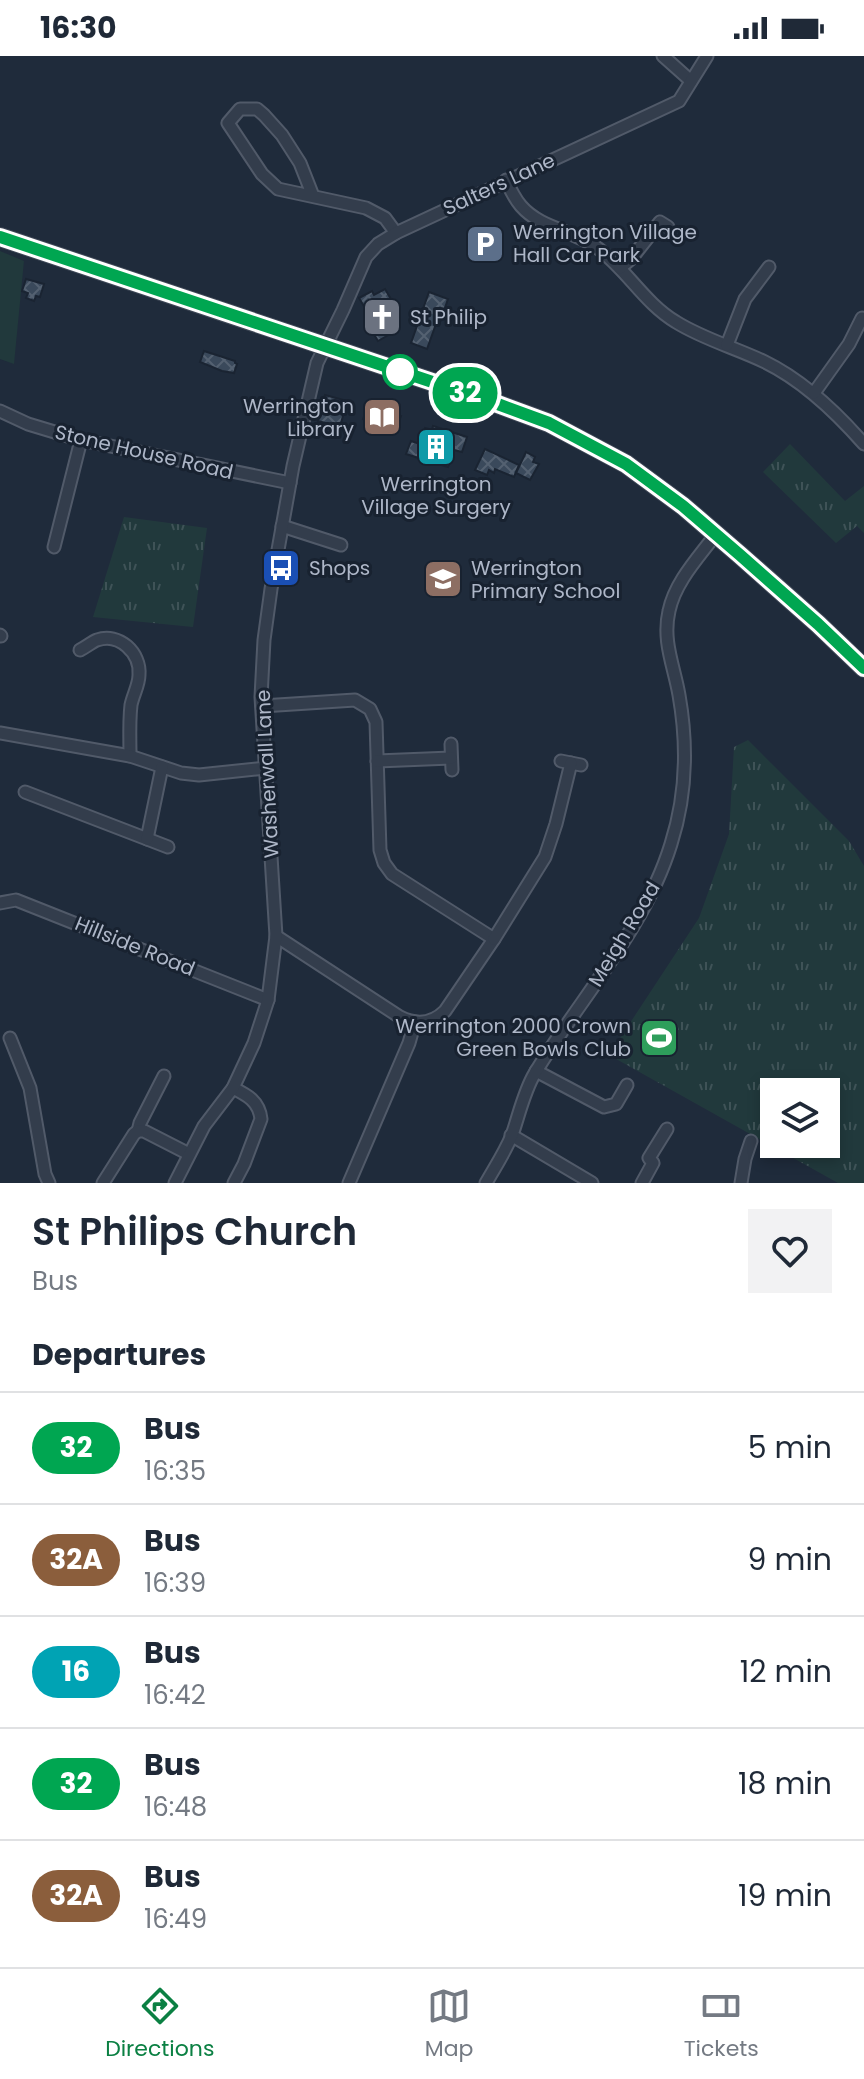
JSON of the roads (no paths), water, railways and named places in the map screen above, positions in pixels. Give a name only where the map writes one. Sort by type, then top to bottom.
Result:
[{"type":"highway","points":[[0,237],[549,423],[626,464],[683,506],[864,668]]},
{"type":"street","points":[[663,56],[691,81]]},
{"type":"street","name":"Salters Lane","points":[[325,347],[366,257],[378,244],[506,180],[679,101],[707,56]]},
{"type":"street","points":[[313,196],[300,163],[282,135],[257,109],[240,109],[228,123],[262,174],[278,189],[373,211],[385,218],[396,233]]},
{"type":"street","points":[[506,180],[527,212],[596,247],[675,322],[769,364],[814,393],[864,444]]},
{"type":"street","points":[[620,268],[660,222],[668,227]]},
{"type":"street","points":[[727,345],[745,299],[769,267]]},
{"type":"street","points":[[814,393],[861,326]]},
{"type":"street","name":"Washerwall Lane","points":[[175,1183],[204,1126],[233,1088],[254,1043],[268,1000],[276,936],[262,706],[264,640],[290,483],[317,363],[325,347]]},
{"type":"street","name":"Stone House Road","points":[[1,413],[81,440],[290,483]]},
{"type":"street","points":[[54,547],[81,440]]},
{"type":"street","points":[[282,526],[341,545]]},
{"type":"street","name":"Meigh Road","points":[[486,1183],[511,1135],[530,1080],[644,909],[671,844],[683,789],[685,732],[666,627],[675,592],[716,534]]},
{"type":"street","points":[[85,643],[116,641],[128,647],[138,662],[139,677],[131,704],[130,756]]},
{"type":"street","points":[[262,706],[346,700],[361,702],[370,709],[375,717],[380,850],[387,869],[494,939]]},
{"type":"street","points":[[0,733],[130,756],[181,773],[199,775],[266,768]]},
{"type":"street","points":[[377,761],[452,764],[451,744]]},
{"type":"street","points":[[276,936],[400,1017],[415,1022],[438,1018],[494,939],[545,857],[571,763]]},
{"type":"street","points":[[147,839],[162,767]]},
{"type":"street","points":[[25,792],[168,847]]},
{"type":"street","name":"Hillside Road","points":[[0,903],[16,900],[268,1000]]},
{"type":"street","points":[[349,1183],[409,1043],[415,1022]]},
{"type":"street","points":[[10,1038],[30,1088],[49,1183]]},
{"type":"street","points":[[536,1071],[604,1107],[616,1104],[627,1085]]},
{"type":"street","points":[[103,1183],[138,1131],[164,1076]]},
{"type":"street","points":[[233,1088],[255,1102],[261,1119],[234,1183]]},
{"type":"street","points":[[642,1183],[653,1163],[649,1158],[667,1129]]},
{"type":"street","points":[[138,1131],[144,1131],[189,1154]]},
{"type":"street","points":[[511,1135],[592,1183]]},
{"type":"street","points":[[741,1183],[751,1141]]},
{"type":"place","name":"Werrington Village Hall Car Park","points":[[485,244]]},
{"type":"place","name":"St Philip","points":[[382,317]]},
{"type":"place","name":"Werrington Library","points":[[382,417]]},
{"type":"place","name":"Werrington Village Surgery","points":[[436,447]]},
{"type":"place","name":"Shops","points":[[281,568]]},
{"type":"place","name":"Werrington Primary School","points":[[443,579]]},
{"type":"place","name":"Werrington 2000 Crown Green Bowls Club","points":[[659,1038]]}]
